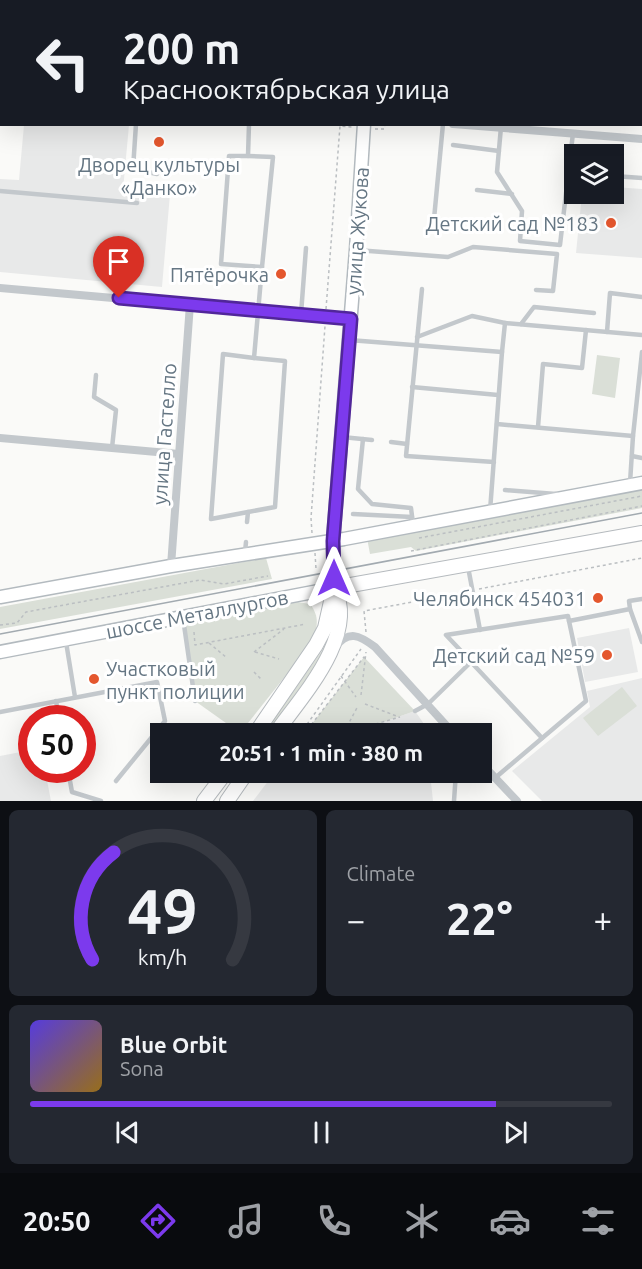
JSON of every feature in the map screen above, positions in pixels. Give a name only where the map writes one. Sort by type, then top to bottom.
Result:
[{"type":"main road","name":"улица Жукова","points":[[334,588],[333,541],[364,126]]},
{"type":"main road","points":[[0,597],[171,566],[333,541],[413,522],[490,512],[636,485]]},
{"type":"main road","name":"шоссе Металлургов","points":[[0,651],[642,533]]},
{"type":"main road","points":[[283,723],[332,651],[340,612],[339,598],[334,588]]},
{"type":"main road","points":[[263,723],[316,645],[325,628],[334,588]]},
{"type":"main road","points":[[204,801],[218,783]]},
{"type":"main road","points":[[227,801],[239,783]]},
{"type":"street","points":[[485,126],[642,139]]},
{"type":"street","points":[[0,288],[351,319]]},
{"type":"street","name":"улица Гастелло","points":[[171,566],[190,304]]},
{"type":"street","points":[[0,438],[179,454]]},
{"type":"street","points":[[332,651],[341,639],[348,636],[355,635],[367,640],[444,723]]},
{"type":"street","points":[[492,775],[517,801]]},
{"type":"lane","points":[[136,126],[133,168],[157,174]]},
{"type":"lane","points":[[248,156],[249,126]]},
{"type":"lane","points":[[434,219],[443,126]]},
{"type":"lane","points":[[501,127],[496,172],[522,211],[520,241],[560,245],[567,204]]},
{"type":"lane","points":[[573,133],[573,144]]},
{"type":"lane","points":[[453,145],[499,151]]},
{"type":"lane","points":[[254,358],[273,158],[229,156],[221,264],[262,267]]},
{"type":"lane","points":[[624,177],[642,178]]},
{"type":"lane","points":[[477,190],[512,194]]},
{"type":"lane","points":[[0,191],[137,203]]},
{"type":"lane","points":[[356,250],[448,257],[473,247],[557,254],[553,291],[536,290]]},
{"type":"lane","points":[[301,314],[306,248]]},
{"type":"lane","points":[[422,289],[406,456],[494,462]]},
{"type":"lane","points":[[607,332],[610,293],[642,297]]},
{"type":"lane","points":[[521,324],[534,307],[594,313]]},
{"type":"lane","points":[[417,337],[472,316],[505,323],[642,335]]},
{"type":"lane","points":[[490,512],[505,323]]},
{"type":"lane","points":[[538,427],[543,364],[582,368],[586,330]]},
{"type":"lane","points":[[349,340],[502,352]]},
{"type":"lane","points":[[636,485],[632,456],[640,394],[642,352]]},
{"type":"lane","points":[[223,354],[285,361],[276,507],[248,512],[211,519],[223,354]]},
{"type":"lane","points":[[96,375],[94,397],[116,410],[112,448]]},
{"type":"lane","points":[[412,387],[498,395]]},
{"type":"lane","points":[[497,424],[633,436]]},
{"type":"lane","points":[[342,437],[372,440]]},
{"type":"lane","points":[[353,514],[413,522],[411,508],[372,504],[357,489],[363,439]]},
{"type":"lane","points":[[391,442],[407,444]]},
{"type":"lane","points":[[632,456],[642,458]]},
{"type":"lane","points":[[505,490],[575,496]]},
{"type":"lane","points":[[247,522],[248,512]]},
{"type":"lane","points":[[245,555],[246,542]]},
{"type":"lane","points":[[468,564],[480,630]]},
{"type":"lane","points":[[642,599],[629,601],[642,642]]},
{"type":"lane","points":[[569,621],[630,609]]},
{"type":"lane","points":[[464,654],[446,635],[568,616],[586,701],[495,778]]},
{"type":"lane","points":[[183,617],[195,701]]},
{"type":"lane","points":[[66,639],[75,697]]},
{"type":"lane","points":[[415,711],[428,704],[471,663],[542,738]]},
{"type":"lane","points":[[0,712],[157,682],[165,721],[116,781]]},
{"type":"lane","points":[[56,701],[57,705]]},
{"type":"lane","points":[[70,783],[72,792],[101,801]]},
{"type":"lane","points":[[454,801],[455,783]]},
{"type":"path","points":[[419,538],[642,496]]},
{"type":"path","points":[[411,551],[642,506]]},
{"type":"path","points":[[315,556],[316,569]]},
{"type":"path","points":[[362,695],[367,640],[364,611],[642,558]]},
{"type":"path","points":[[0,626],[17,622],[26,612],[200,579],[224,584],[268,576]]},
{"type":"path","points":[[194,632],[195,645],[306,624]]},
{"type":"path","points":[[279,659],[254,652],[285,628]]},
{"type":"path","points":[[308,723],[367,640]]},
{"type":"path","points":[[208,642],[227,658]]},
{"type":"path","points":[[313,723],[345,681],[366,659]]},
{"type":"path","points":[[254,672],[262,680]]},
{"type":"path","points":[[341,676],[356,697]]},
{"type":"path","points":[[365,704],[400,717],[378,723]]},
{"type":"path","points":[[348,723],[358,706]]},
{"type":"shaded area","points":[[24,126],[129,126],[123,190],[170,194],[162,287],[0,272],[0,179],[19,180]]},
{"type":"shaded area","name":"Детский сад №183","points":[[624,188],[642,189],[642,258],[576,253],[581,204],[624,204]]},
{"type":"shaded area","points":[[597,355],[620,358],[615,398],[592,394]]},
{"type":"shaded area","points":[[642,486],[642,508],[416,551],[411,547],[370,554],[367,538]]},
{"type":"shaded area","points":[[266,558],[272,579],[0,629],[0,607]]},
{"type":"shaded area","points":[[291,601],[310,604],[316,614],[317,624],[310,645],[248,723],[226,723],[195,701],[183,621]]},
{"type":"shaded area","points":[[331,620],[329,648],[275,723],[271,723],[326,645]]},
{"type":"shaded area","name":"Детский сад №59","points":[[629,628],[638,672],[585,682],[577,638]]},
{"type":"shaded area","points":[[364,657],[415,711],[380,723],[313,723]]},
{"type":"shaded area","points":[[642,678],[642,801],[542,801],[512,771],[590,707],[587,691]]},
{"type":"shaded area","points":[[622,687],[637,706],[598,736],[583,718]]},
{"type":"shaded area","points":[[415,711],[423,723],[380,723]]},
{"type":"shaded area","points":[[18,753],[18,783],[48,783],[51,801],[0,801],[0,756]]},
{"type":"shaded area","points":[[267,783],[431,783],[433,801],[253,801]]},
{"type":"tram line","points":[[0,634],[642,513]]},
{"type":"place","name":"Дворец культуры «Данко»","points":[[159,142]]},
{"type":"place","name":"Детский сад №183","points":[[611,223]]},
{"type":"place","name":"Пятёрочка","points":[[281,274]]},
{"type":"place","name":"Челябинск 454031","points":[[598,598]]},
{"type":"place","name":"Детский сад №59","points":[[607,655]]},
{"type":"place","name":"Участковый пункт полиции","points":[[94,679]]},
{"type":"route","points":[[119,298],[351,319],[333,541],[334,578]]}]
